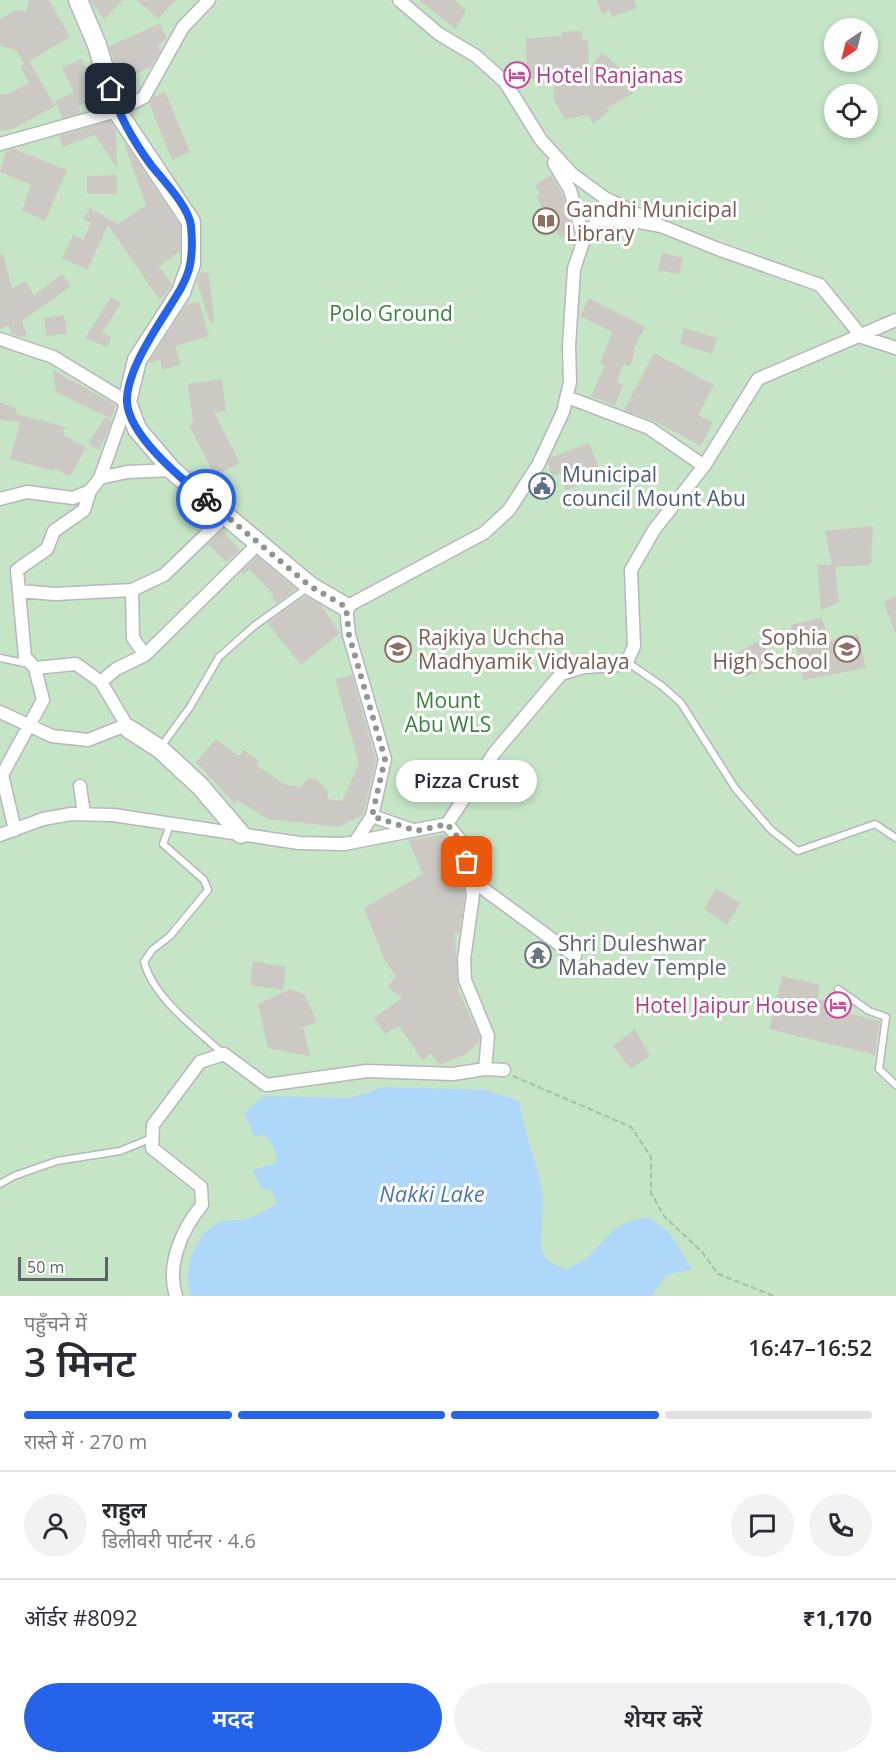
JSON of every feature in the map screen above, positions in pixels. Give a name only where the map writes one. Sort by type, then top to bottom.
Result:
[{"type":"main road","points":[[78,0],[97,45],[117,111],[191,222],[192,264],[181,292],[137,360],[127,402],[137,429],[172,471],[310,586],[346,607]]},
{"type":"main road","points":[[129,729],[160,749],[200,786],[241,834]]},
{"type":"street","points":[[0,144],[117,111],[144,97],[183,27],[209,0]]},
{"type":"street","points":[[399,0],[439,34],[476,56],[505,82],[570,190],[584,239]]},
{"type":"street","points":[[539,137],[580,180],[605,198],[662,226],[820,285],[862,336],[896,348]]},
{"type":"street","points":[[356,841],[372,816],[385,759],[349,635],[346,607],[484,533],[509,510],[538,465],[563,412],[570,382],[569,346],[574,269],[584,239],[598,220],[639,222],[662,226]]},
{"type":"street","points":[[0,835],[44,819],[84,814],[113,815],[299,843],[344,844],[447,824],[495,752],[561,674],[584,666],[620,665],[627,662],[634,646],[631,570],[654,530],[704,466],[758,379],[896,320]]},
{"type":"street","points":[[0,339],[53,357],[127,402],[100,478],[90,491],[84,510],[54,531],[47,549],[17,570],[25,657],[33,666],[43,700],[2,775],[15,830]]},
{"type":"street","points":[[567,397],[649,428],[704,466]]},
{"type":"street","points":[[100,478],[127,472],[172,471]]},
{"type":"street","points":[[0,499],[27,492],[73,498],[90,491]]},
{"type":"street","points":[[19,591],[55,594],[132,590],[164,575],[217,524],[223,513]]},
{"type":"street","points":[[101,682],[117,669],[145,655],[259,543]]},
{"type":"street","points":[[132,590],[133,638],[145,655]]},
{"type":"street","points":[[33,666],[76,664],[101,682],[129,729]]},
{"type":"street","points":[[0,712],[52,736],[88,740],[121,727],[129,729]]},
{"type":"street","points":[[80,786],[84,814]]},
{"type":"street","points":[[372,816],[416,831]]},
{"type":"street","points":[[447,824],[464,845],[473,895],[464,959],[465,980],[488,1036],[486,1069]]},
{"type":"street","points":[[470,879],[575,956]]},
{"type":"street","points":[[176,1296],[172,1283],[180,1238],[188,1222],[202,1205],[201,1187],[153,1148],[153,1125],[200,1062],[224,1054],[266,1085],[368,1071],[453,1074],[486,1069],[504,1070]]},
{"type":"lane","points":[[160,749],[190,707],[219,657],[254,626],[310,586]]},
{"type":"lane","points":[[0,658],[33,666]]},
{"type":"lane","points":[[627,662],[662,686],[681,704],[735,788],[771,830],[798,851],[875,824],[896,838]]},
{"type":"lane","points":[[170,825],[163,844],[204,880],[208,890],[170,936],[152,950],[144,962],[147,974],[158,991],[224,1054]]},
{"type":"lane","points":[[838,989],[869,1011],[886,1017],[879,1069],[896,1085]]},
{"type":"lane","points":[[0,1184],[14,1176],[57,1161],[120,1151],[153,1138]]},
{"type":"path","points":[[504,1070],[527,1084],[631,1127],[651,1157],[651,1193],[663,1216],[702,1252],[718,1274],[774,1296]]},
{"type":"green space","name":"Mount Abu WLS","points":[[0,0],[896,0],[896,1296],[0,1296]]},
{"type":"water","name":"Nakki Lake","points":[[384,1087],[486,1090],[519,1101],[542,1191],[542,1251],[552,1263],[567,1269],[588,1257],[621,1225],[638,1219],[650,1218],[669,1232],[692,1269],[666,1275],[652,1296],[191,1296],[188,1277],[191,1257],[207,1231],[218,1223],[247,1219],[277,1204],[272,1191],[261,1188],[252,1170],[276,1163],[275,1150],[263,1134],[255,1137],[244,1113],[263,1096],[350,1098]]},
{"type":"building","points":[[29,0],[49,0],[70,37],[24,64],[16,50],[0,46],[0,19],[16,10],[26,12]]},
{"type":"building","points":[[90,0],[123,0],[104,19]]},
{"type":"building","points":[[137,0],[176,0],[158,19]]},
{"type":"building","points":[[418,0],[454,0],[466,10],[456,29]]},
{"type":"building","points":[[597,0],[634,0],[637,8],[612,17],[609,10],[602,15]]},
{"type":"building","points":[[160,24],[167,39],[158,45],[160,51],[151,67],[120,81],[109,46]]},
{"type":"building","points":[[582,31],[583,40],[588,40],[589,70],[602,53],[632,78],[632,94],[607,108],[609,111],[593,124],[588,115],[565,119],[553,98],[555,78],[527,79],[526,38],[562,36],[562,32]]},
{"type":"building","points":[[82,59],[99,96],[78,106],[81,113],[63,118],[55,101],[74,92],[62,68]]},
{"type":"building","points":[[29,61],[55,106],[14,129],[0,131],[0,95],[10,93],[29,83],[20,66]]},
{"type":"building","points":[[165,92],[190,152],[172,160],[149,103],[154,97]]},
{"type":"building","points":[[110,121],[116,129],[117,168],[95,135],[63,147],[59,136]]},
{"type":"building","points":[[123,140],[180,225],[180,252],[159,266],[172,284],[166,294],[159,299],[108,225],[87,270],[62,258],[73,235],[83,240],[91,223],[83,219],[90,208],[118,224],[146,205]]},
{"type":"building","points":[[14,149],[67,170],[45,221],[22,210],[31,185],[0,172],[6,151]]},
{"type":"building","points":[[117,175],[117,194],[87,194],[87,176]]},
{"type":"building","points":[[551,175],[563,195],[573,231],[561,239],[536,197],[540,194],[535,185]]},
{"type":"building","points":[[662,253],[683,258],[679,274],[658,270]]},
{"type":"building","points":[[3,254],[12,289],[26,281],[34,296],[62,274],[71,286],[22,321],[27,335],[21,337],[12,334],[9,326],[0,329],[0,255]]},
{"type":"building","points":[[208,272],[215,321],[210,323],[197,282],[200,273]]},
{"type":"building","points":[[111,297],[121,303],[102,333],[111,337],[107,347],[85,338]]},
{"type":"building","points":[[589,298],[645,327],[633,350],[635,351],[630,366],[623,364],[617,382],[623,385],[615,406],[591,396],[605,366],[600,364],[612,332],[580,316]]},
{"type":"building","points":[[199,302],[209,336],[175,346],[181,365],[163,370],[160,360],[148,363],[186,305]]},
{"type":"building","points":[[64,315],[67,333],[47,336],[44,318]]},
{"type":"building","points":[[684,328],[717,338],[712,354],[680,344]]},
{"type":"building","points":[[654,353],[714,385],[698,415],[713,422],[701,446],[652,420],[624,410]]},
{"type":"building","points":[[53,370],[116,405],[111,419],[56,392]]},
{"type":"building","points":[[222,379],[226,411],[214,412],[240,463],[215,476],[189,425],[193,423],[188,384]]},
{"type":"building","points":[[0,402],[16,408],[16,414],[65,427],[63,435],[86,447],[70,477],[54,468],[53,471],[10,459],[20,422],[0,420]]},
{"type":"building","points":[[105,417],[112,421],[99,450],[88,444]]},
{"type":"building","points":[[589,443],[602,476],[566,490],[560,473],[552,476],[548,464],[550,458]]},
{"type":"building","points":[[873,526],[871,565],[835,567],[839,602],[821,611],[817,565],[832,565],[825,531]]},
{"type":"building","points":[[224,529],[226,531],[224,533],[240,550],[226,562],[208,544]]},
{"type":"building","points":[[257,556],[296,589],[277,603],[271,596],[273,594],[249,569],[243,575],[241,572]]},
{"type":"building","points":[[305,596],[321,605],[340,633],[301,665],[267,623]]},
{"type":"building","points":[[896,596],[896,632],[895,633],[884,602]]},
{"type":"building","points":[[822,617],[829,641],[858,634],[866,668],[803,680],[791,625]]},
{"type":"building","points":[[762,639],[773,665],[746,677],[738,652]]},
{"type":"building","points":[[352,675],[376,760],[363,815],[339,827],[268,819],[237,800],[235,804],[196,762],[216,739],[239,756],[244,750],[259,761],[256,765],[284,784],[300,787],[309,778],[316,779],[327,790],[328,799],[342,801],[359,764],[335,679]]},
{"type":"building","points":[[445,835],[456,849],[465,895],[459,935],[455,931],[458,990],[480,1037],[479,1042],[466,1054],[439,1065],[431,1053],[423,1061],[399,1026],[385,1034],[374,1018],[402,998],[388,987],[396,976],[385,961],[364,908],[423,874],[408,840]]},
{"type":"building","points":[[716,888],[740,903],[727,925],[704,909]]},
{"type":"building","points":[[253,961],[286,967],[283,990],[250,985]]},
{"type":"building","points":[[782,976],[820,985],[817,999],[839,1004],[837,1010],[880,1021],[875,1055],[769,1029]]},
{"type":"building","points":[[290,989],[304,994],[317,1022],[303,1027],[310,1056],[268,1048],[258,1004]]},
{"type":"building","points":[[635,1029],[650,1056],[631,1069],[613,1046]]},
{"type":"way so far","points":[[206,499],[310,586],[346,607],[349,635],[385,759],[372,816],[416,831],[447,824],[464,845],[467,862]]},
{"type":"place","name":"Hotel Ranjanas","points":[[517,75]]},
{"type":"place","name":"Gandhi Municipal Library","points":[[546,221]]},
{"type":"place","name":"Municipal council Mount Abu","points":[[542,486]]},
{"type":"place","name":"Rajkiya Uchcha Madhyamik Vidyalaya","points":[[398,649]]},
{"type":"place","name":"Sophia High School","points":[[847,649]]},
{"type":"place","name":"Pizza Crust","points":[[467,862]]},
{"type":"place","name":"Shri Duleshwar Mahadev Temple","points":[[538,955]]},
{"type":"place","name":"Hotel Jaipur House","points":[[838,1005]]},
{"type":"route","points":[[111,89],[117,111],[150,164],[173,192],[191,222],[192,264],[181,292],[166,311],[137,360],[127,402],[137,429],[152,448],[172,471],[206,499]]},
{"type":"park label","name":"Polo Ground","points":[[391,313]]}]
